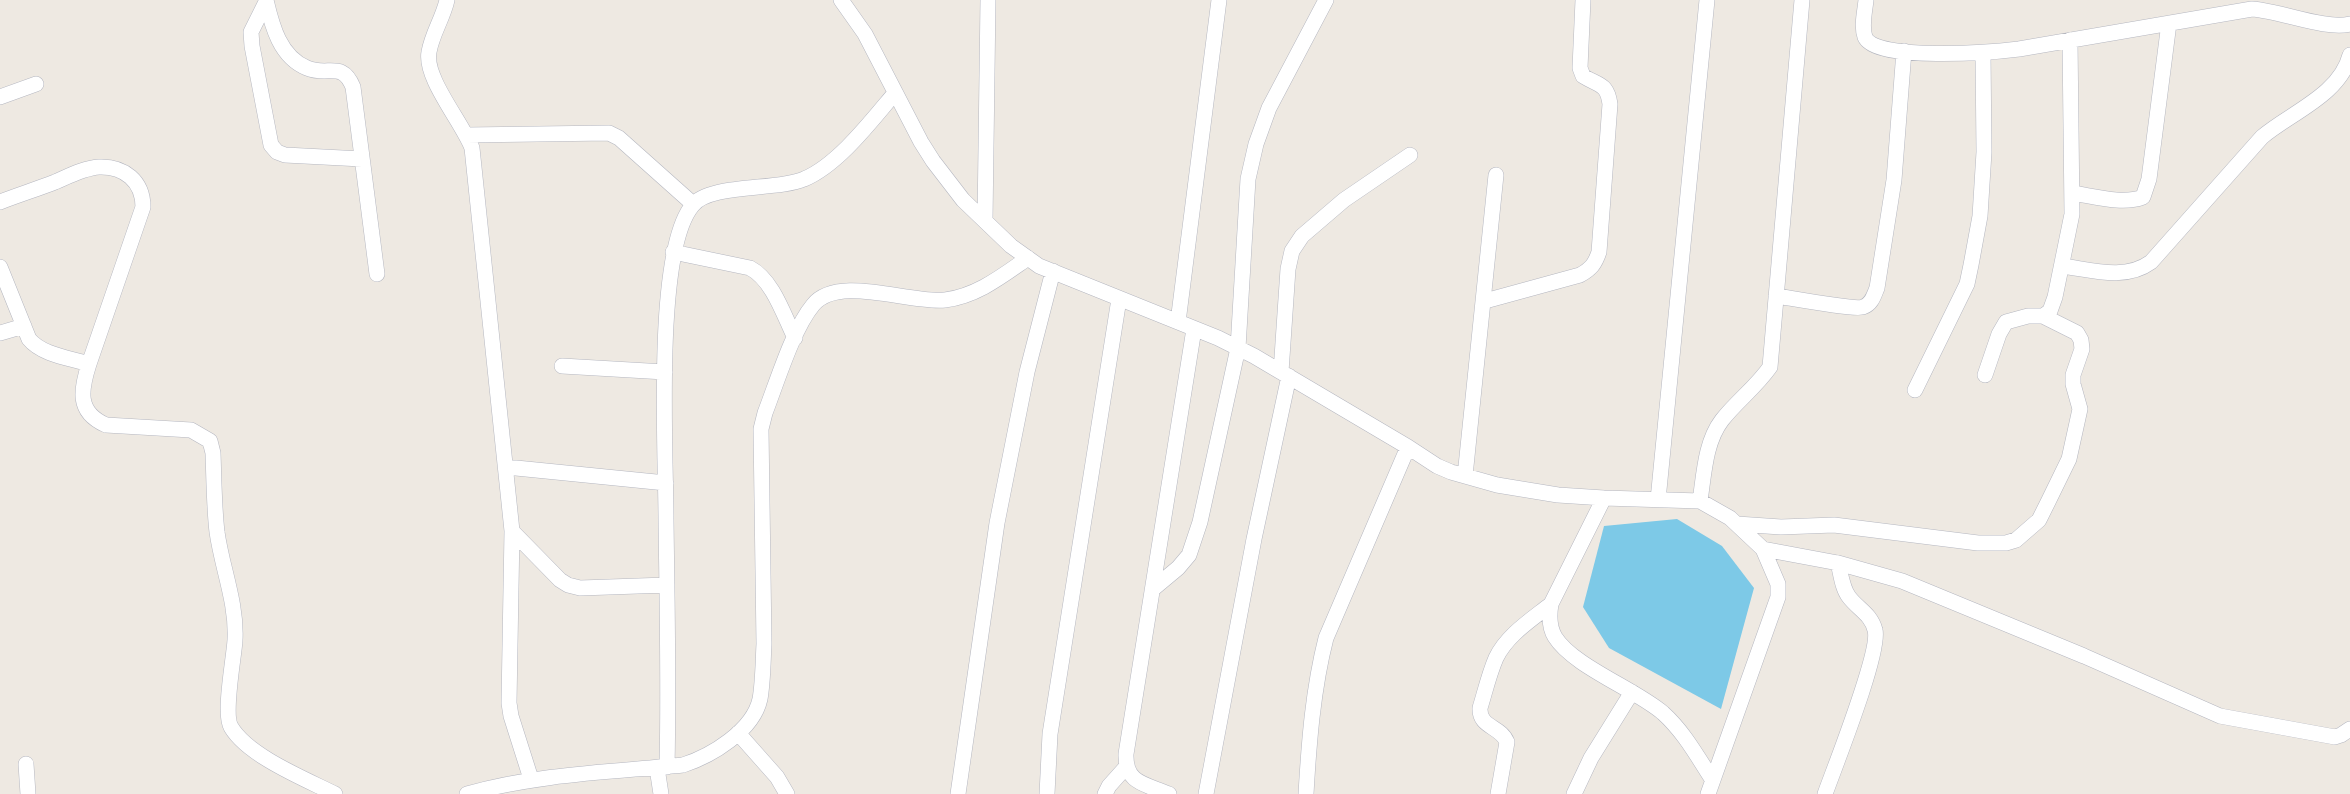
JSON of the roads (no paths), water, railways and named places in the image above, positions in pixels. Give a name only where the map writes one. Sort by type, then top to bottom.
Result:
[{"type":"street","points":[[447,0],[432,42],[428,62],[443,96],[467,135],[472,148],[479,201],[512,531],[509,703],[511,716],[531,779]]},
{"type":"street","points":[[841,0],[865,34],[895,93],[933,161],[963,200],[1011,246],[1039,266],[1238,348],[1285,374],[1408,447],[1437,466],[1497,485],[1550,494],[1604,498],[1700,501],[1737,524],[1763,548],[1778,584],[1778,597],[1712,779],[1708,794]]},
{"type":"street","points":[[985,221],[988,0]]},
{"type":"street","points":[[1178,322],[1219,0]]},
{"type":"street","points":[[1154,588],[1178,568],[1189,555],[1200,522],[1238,348],[1248,179],[1256,144],[1269,108],[1326,0]]},
{"type":"street","points":[[1485,301],[1580,275],[1590,270],[1596,262],[1599,252],[1610,104],[1608,92],[1602,85],[1583,76],[1580,68],[1583,0]]},
{"type":"street","points":[[1658,500],[1707,0]]},
{"type":"street","points":[[1700,501],[1713,435],[1722,420],[1761,380],[1770,367],[1802,0]]},
{"type":"street","points":[[1866,0],[1864,28],[1870,44],[1885,49],[1928,54],[1983,53],[2070,40],[2252,9],[2268,10],[2336,25],[2350,24]]},
{"type":"street","points":[[266,1],[278,40],[286,52],[298,63],[308,68],[344,72],[350,78],[354,87],[377,274]]},
{"type":"street","points":[[266,1],[251,32],[260,99],[271,145],[277,152],[285,155],[362,159]]},
{"type":"street","points":[[2072,193],[2125,200],[2136,200],[2142,197],[2149,179],[2169,23]]},
{"type":"street","points":[[2043,316],[2050,311],[2056,297],[2072,214],[2070,40]]},
{"type":"street","points":[[1776,296],[1850,307],[1862,307],[1871,301],[1877,288],[1894,180],[1904,51]]},
{"type":"street","points":[[1915,390],[1967,284],[1971,265],[1980,216],[1984,152],[1983,53]]},
{"type":"street","points":[[2062,266],[2115,273],[2127,273],[2141,269],[2151,262],[2262,137],[2278,124],[2320,96],[2336,82],[2348,63],[2350,55]]},
{"type":"street","points":[[0,97],[36,84]]},
{"type":"street","points":[[661,794],[667,585],[665,372],[673,252],[686,214],[692,204],[721,191],[784,186],[804,179],[822,169],[862,132],[895,93]]},
{"type":"street","points":[[467,135],[609,133],[619,138],[692,204]]},
{"type":"street","points":[[1206,794],[1285,374],[1288,269],[1292,251],[1302,236],[1344,200],[1410,155]]},
{"type":"street","points":[[0,202],[97,167],[112,168],[127,173],[137,183],[143,195],[143,207],[89,364],[83,384],[82,398],[88,413],[96,420],[106,425],[191,430],[210,441],[213,453],[217,532],[234,613],[235,638],[229,698],[230,726],[239,739],[277,766],[334,794]]},
{"type":"street","points":[[1465,476],[1485,301],[1496,175]]},
{"type":"street","points":[[673,252],[750,268],[757,272],[777,300],[795,338]]},
{"type":"street","points":[[467,794],[500,785],[531,779],[683,765],[697,760],[718,749],[738,733],[751,718],[760,701],[763,674],[764,644],[761,429],[765,413],[802,322],[814,304],[824,296],[843,291],[865,291],[927,301],[946,300],[966,295],[986,286],[1028,258]]},
{"type":"street","points":[[0,267],[29,338],[42,349],[89,364]]},
{"type":"street","points":[[958,794],[998,523],[1026,372],[1053,271]]},
{"type":"street","points":[[1047,794],[1052,727],[1119,299]]},
{"type":"street","points":[[1737,524],[1781,527],[1834,525],[1978,543],[2006,543],[2016,540],[2039,520],[2069,459],[2080,410],[2073,384],[2073,375],[2082,349],[2081,340],[2077,333],[2043,316],[2028,316],[2006,322],[1999,334],[1985,375]]},
{"type":"street","points":[[0,333],[24,326]]},
{"type":"street","points":[[1105,794],[1126,767],[1194,329]]},
{"type":"street","points":[[562,366],[665,372]]},
{"type":"street","points":[[1306,794],[1310,740],[1319,666],[1326,638],[1408,447]]},
{"type":"street","points":[[506,467],[666,483]]},
{"type":"street","points":[[1604,498],[1551,604],[1550,623],[1554,636],[1571,654],[1662,712],[1674,723],[1712,779]]},
{"type":"street","points":[[512,531],[560,580],[568,585],[580,588],[667,585]]},
{"type":"street","points":[[1763,548],[1838,563],[1902,581],[2084,656],[2220,716],[2335,737],[2350,729]]},
{"type":"street","points":[[1825,794],[1868,670],[1877,638],[1870,617],[1849,598],[1844,590],[1838,563]]},
{"type":"street","points":[[1498,794],[1507,742],[1501,733],[1483,722],[1479,716],[1480,708],[1496,658],[1502,648],[1511,637],[1551,604]]},
{"type":"street","points":[[1574,794],[1591,758],[1632,692]]},
{"type":"street","points":[[738,733],[777,777],[787,794]]},
{"type":"street","points":[[26,764],[28,794]]},
{"type":"street","points":[[1126,767],[1131,777],[1169,794]]},
{"type":"water","points":[[1677,519],[1722,546],[1754,588],[1721,709],[1609,648],[1583,607],[1604,526]]}]
